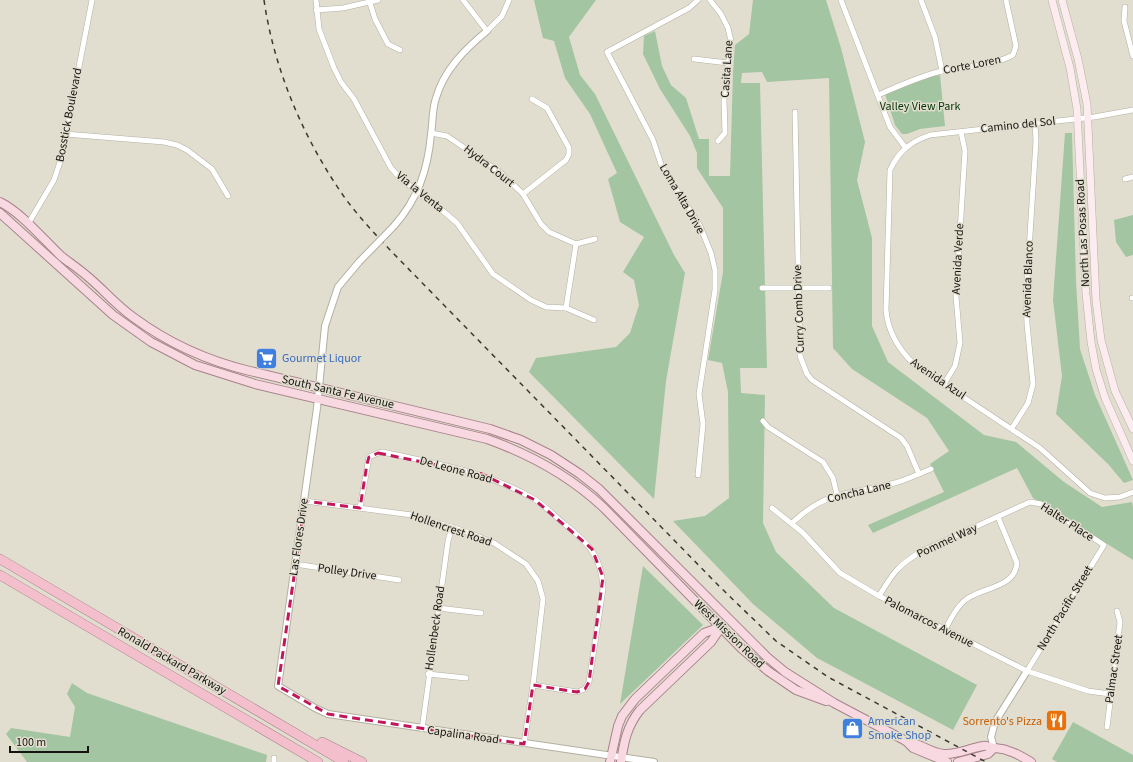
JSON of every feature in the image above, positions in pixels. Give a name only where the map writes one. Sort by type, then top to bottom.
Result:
[{"type":"highway","name":"Ronald Packard Parkway","points":[[0,559],[344,762]]},
{"type":"highway","name":"Ronald Packard Parkway","points":[[0,575],[318,762]]},
{"type":"highway","points":[[260,712],[362,762]]},
{"type":"main road","name":"North Las Posas Road","points":[[1052,0],[1072,79],[1078,119],[1086,294],[1091,342],[1104,393],[1133,461]]},
{"type":"main road","name":"North Las Posas Road","points":[[1062,0],[1081,70],[1088,118],[1099,322],[1106,362],[1113,385],[1133,429]]},
{"type":"main road","name":"South Santa Fe Avenue","points":[[0,202],[28,224],[133,317],[168,339],[195,353],[230,366],[468,423],[521,440],[551,455],[580,474],[598,489],[646,536]]},
{"type":"main road","name":"South Santa Fe Avenue","points":[[0,212],[113,315],[151,342],[178,357],[216,373],[318,399],[488,439],[530,456],[565,476],[588,493],[638,542]]},
{"type":"main road","name":"West Mission Road","points":[[646,536],[752,644],[785,672],[834,703],[906,741],[913,748],[934,758],[947,762]]},
{"type":"main road","name":"West Mission Road","points":[[638,542],[721,627],[768,671],[786,684],[806,694],[834,703]]},
{"type":"main road","points":[[621,760],[628,729],[640,710],[711,642],[721,627],[728,620]]},
{"type":"main road","points":[[611,759],[614,737],[622,716],[635,699],[704,633],[721,627]]},
{"type":"main road","name":"West Mission Road","points":[[906,741],[917,742],[938,753],[946,754],[957,753],[985,745],[994,748],[1006,749],[1031,762]]},
{"type":"main road","points":[[958,762],[988,754],[994,748]]},
{"type":"street","name":"Bosstick Boulevard","points":[[28,224],[54,180],[61,159],[92,0]]},
{"type":"street","name":"Via la Venta","points":[[316,0],[319,29],[326,51],[341,82],[354,99],[391,168],[400,178],[457,223],[493,274],[532,300],[546,306],[566,308],[594,320]]},
{"type":"street","points":[[316,10],[343,8],[378,0]]},
{"type":"street","points":[[463,0],[486,31],[502,16],[509,0]]},
{"type":"street","name":"Loma Alta Drive","points":[[698,0],[689,8],[607,52],[653,140],[662,167],[700,226],[711,253],[715,270],[715,290],[699,394],[703,424],[698,475]]},
{"type":"street","name":"Casita Lane","points":[[710,0],[721,14],[728,28],[731,41],[724,100],[725,133],[718,141]]},
{"type":"street","points":[[841,0],[890,127],[905,147]]},
{"type":"street","points":[[921,0],[935,37],[942,71]]},
{"type":"street","name":"Corte Loren","points":[[878,94],[923,76],[942,71],[1000,62],[1013,55],[1016,46],[1006,0]]},
{"type":"street","points":[[370,3],[375,19],[388,44],[400,50]]},
{"type":"street","points":[[1125,7],[1124,21],[1133,56]]},
{"type":"street","name":"Las Flores Drive","points":[[278,686],[305,500],[318,399],[325,326],[338,287],[410,207],[418,191],[429,158],[436,98],[441,84],[461,55],[486,31]]},
{"type":"street","points":[[694,59],[728,63]]},
{"type":"street","points":[[523,194],[566,160],[569,154],[569,148],[547,108],[532,99]]},
{"type":"street","name":"Camino del Sol","points":[[905,147],[915,140],[930,135],[1088,118],[1133,110]]},
{"type":"street","name":"Curry Comb Drive","points":[[795,112],[800,356],[807,374],[819,386],[901,438],[907,446],[919,474]]},
{"type":"street","name":"Avenida Blanco","points":[[1012,428],[1028,403],[1033,384],[1026,297],[1036,141],[1035,123]]},
{"type":"street","name":"Avenida Verde","points":[[944,384],[955,366],[960,343],[956,296],[965,151],[961,132]]},
{"type":"street","name":"Hydra Court","points":[[432,133],[447,136],[501,173],[523,194],[541,224],[549,232],[576,244]]},
{"type":"street","points":[[65,134],[164,142],[177,145],[212,169],[228,196]]},
{"type":"street","name":"Avenida Azul","points":[[905,147],[896,157],[890,170],[887,321],[894,341],[905,356],[915,365],[1040,448],[1090,493],[1105,498],[1120,497],[1133,492]]},
{"type":"street","points":[[1125,180],[1133,177]]},
{"type":"street","points":[[566,308],[576,244],[595,239]]},
{"type":"street","points":[[762,288],[829,288]]},
{"type":"street","points":[[763,422],[768,427],[823,462],[833,478],[837,495]]},
{"type":"street","name":"De Leone Road","points":[[360,508],[369,458],[378,452],[383,452],[458,468],[502,482],[535,500],[580,536],[598,560],[603,577],[603,589],[589,682],[585,689],[577,692],[533,684]]},
{"type":"street","name":"Concha Lane","points":[[792,523],[814,504],[837,495],[892,484],[932,469]]},
{"type":"street","name":"Hollencrest Road","points":[[305,500],[412,515],[452,527],[494,543],[526,564],[538,581],[543,599],[524,744]]},
{"type":"street","name":"Pommel Way","points":[[880,596],[892,574],[905,561],[922,551],[1030,502]]},
{"type":"street","name":"Halter Place","points":[[1030,502],[1041,504],[1104,546]]},
{"type":"street","name":"Palomarcos Avenue","points":[[772,508],[792,523],[840,573],[880,596],[1027,671],[1088,691],[1110,694]]},
{"type":"street","points":[[945,630],[954,612],[965,600],[1008,581],[1016,570],[1017,563],[998,517]]},
{"type":"street","name":"Hollenbeck Road","points":[[422,729],[428,674],[448,541],[452,527]]},
{"type":"street","name":"North Pacific Street","points":[[1027,671],[1104,546]]},
{"type":"street","name":"Polley Drive","points":[[295,564],[399,580]]},
{"type":"street","points":[[438,608],[481,613]]},
{"type":"street","name":"Palmac Street","points":[[1107,727],[1120,622],[1117,611]]},
{"type":"street","points":[[994,748],[991,737],[995,722],[1027,671]]},
{"type":"street","points":[[428,674],[466,678]]},
{"type":"street","name":"Capalina Road","points":[[278,686],[328,714],[611,759],[654,762]]},
{"type":"highlighted area","points":[[378,453],[482,474],[535,500],[592,549],[603,577],[589,682],[585,689],[577,692],[533,685],[524,744],[328,714],[278,686],[305,501],[360,508],[369,457]]},
{"type":"green space","points":[[534,0],[596,0],[569,37],[580,75],[595,94],[674,255],[685,273],[666,381],[654,499],[529,372],[536,358],[616,347],[630,333],[639,305],[634,280],[623,272],[644,237],[620,222],[608,179],[617,173],[590,114],[565,78],[554,41],[543,38]]},
{"type":"green space","points":[[753,0],[826,0],[841,48],[865,142],[857,180],[872,238],[872,326],[888,362],[984,435],[1016,442],[1064,482],[1102,507],[1132,502],[1133,560],[1033,498],[1017,468],[873,533],[868,525],[944,492],[930,464],[949,451],[927,418],[852,369],[833,348],[829,78],[767,82],[762,72],[742,73],[741,83],[760,83],[767,368],[740,368],[741,393],[765,395],[763,523],[776,552],[834,608],[977,685],[953,730],[817,658],[753,604],[673,521],[705,516],[729,498],[728,392],[722,363],[708,360],[723,272],[723,208],[697,168],[697,153],[690,136],[660,89],[643,54],[644,36],[655,31],[662,66],[671,85],[686,98],[699,139],[709,139],[709,176],[730,176],[735,45],[749,34]]},
{"type":"green space","name":"Valley View Park","points":[[940,75],[945,126],[920,129],[907,134],[902,134],[895,125],[885,94],[933,76]]},
{"type":"green space","points":[[1065,133],[1072,133],[1076,281],[1080,349],[1095,395],[1133,480],[1124,483],[1108,464],[1056,414],[1062,376],[1053,300]]},
{"type":"green space","points":[[1133,215],[1133,255],[1126,257],[1116,242],[1114,220]]},
{"type":"green space","points":[[643,566],[703,625],[620,704]]},
{"type":"green space","points":[[72,683],[87,693],[267,755],[266,762],[27,762],[6,734],[11,728],[70,737],[75,707],[67,694]]},
{"type":"green space","points":[[1073,722],[1133,755],[1133,762],[1057,762],[1052,759]]},
{"type":"railway","points":[[264,0],[275,52],[283,78],[293,104],[316,152],[345,198],[361,219],[391,251],[719,586],[776,641],[828,677],[986,762]]},
{"type":"place","name":"Gourmet Liquor","points":[[267,358]]},
{"type":"place","name":"Sorrento's Pizza","points":[[1057,721]]},
{"type":"place","name":"American Smoke Shop","points":[[852,728]]}]
